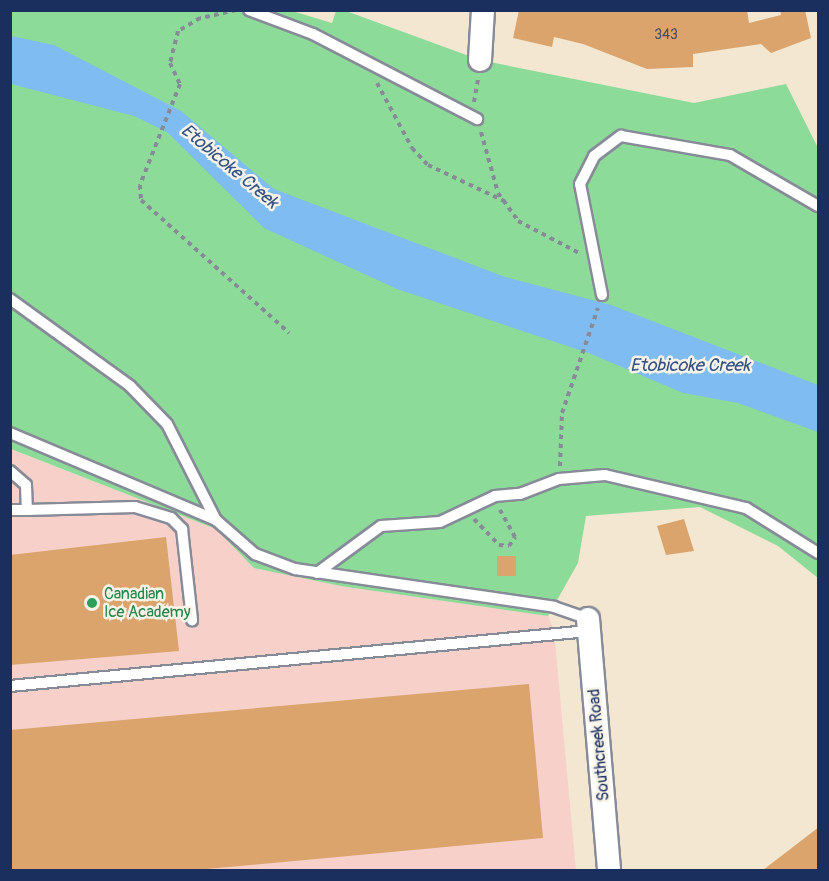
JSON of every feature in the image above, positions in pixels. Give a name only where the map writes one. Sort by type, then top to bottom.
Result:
[{"type":"street","points":[[480,60],[483,10]]},
{"type":"street","name":"Southcreek Road","points":[[589,625],[609,870]]},
{"type":"lane","points":[[249,10],[358,57],[477,119]]},
{"type":"lane","points":[[602,295],[600,270],[585,229],[580,184],[594,156],[621,136],[730,155],[819,206]]},
{"type":"lane","points":[[10,299],[130,387],[167,424],[216,520]]},
{"type":"lane","points":[[10,433],[216,520],[255,554],[317,573],[555,606],[589,625]]},
{"type":"lane","points":[[10,471],[26,484],[27,510]]},
{"type":"lane","points":[[317,573],[381,526],[440,522],[495,496],[520,494],[559,479],[605,475],[694,493],[747,508],[819,553]]},
{"type":"lane","points":[[10,510],[135,507],[171,518],[182,529],[192,620]]},
{"type":"lane","points":[[10,686],[589,625]]},
{"type":"path","points":[[236,10],[200,18],[178,31],[170,63],[180,84],[140,185],[141,200],[151,212],[289,333]]},
{"type":"path","points":[[358,57],[428,165],[505,202]]},
{"type":"path","points":[[480,60],[473,106],[505,202],[518,221],[563,240],[600,270]]},
{"type":"path","points":[[559,479],[562,413],[602,295]]},
{"type":"path","points":[[466,510],[499,545],[509,546],[515,537],[495,496]]},
{"type":"shaded area","points":[[10,449],[216,529],[254,568],[548,616],[554,630],[576,870],[11,870]]},
{"type":"green space","points":[[289,10],[332,23],[336,11],[346,11],[480,60],[694,103],[786,84],[818,148],[818,578],[778,546],[700,507],[586,516],[578,563],[548,616],[341,586],[254,568],[216,529],[11,449],[10,11]]},
{"type":"water","name":"Etobicoke Creek","points":[[11,36],[54,45],[181,111],[274,189],[505,277],[611,305],[818,385],[818,432],[738,403],[683,393],[591,354],[397,289],[264,228],[167,132],[134,116],[11,84]]},
{"type":"building","points":[[519,10],[747,10],[749,23],[781,15],[780,10],[805,10],[811,38],[771,53],[761,44],[693,54],[693,67],[647,69],[583,44],[554,37],[552,47],[513,38]]},
{"type":"building","points":[[684,519],[694,551],[666,555],[657,526]]},
{"type":"building","name":"Canadian Ice Academy","points":[[166,537],[179,651],[10,665],[10,555]]},
{"type":"building","points":[[497,556],[516,556],[516,576],[497,576]]},
{"type":"building","points":[[529,684],[543,838],[196,870],[10,870],[10,730]]},
{"type":"building","points":[[819,827],[819,870],[763,870]]},
{"type":"place","name":"Canadian Ice Academy","points":[[92,603]]}]
